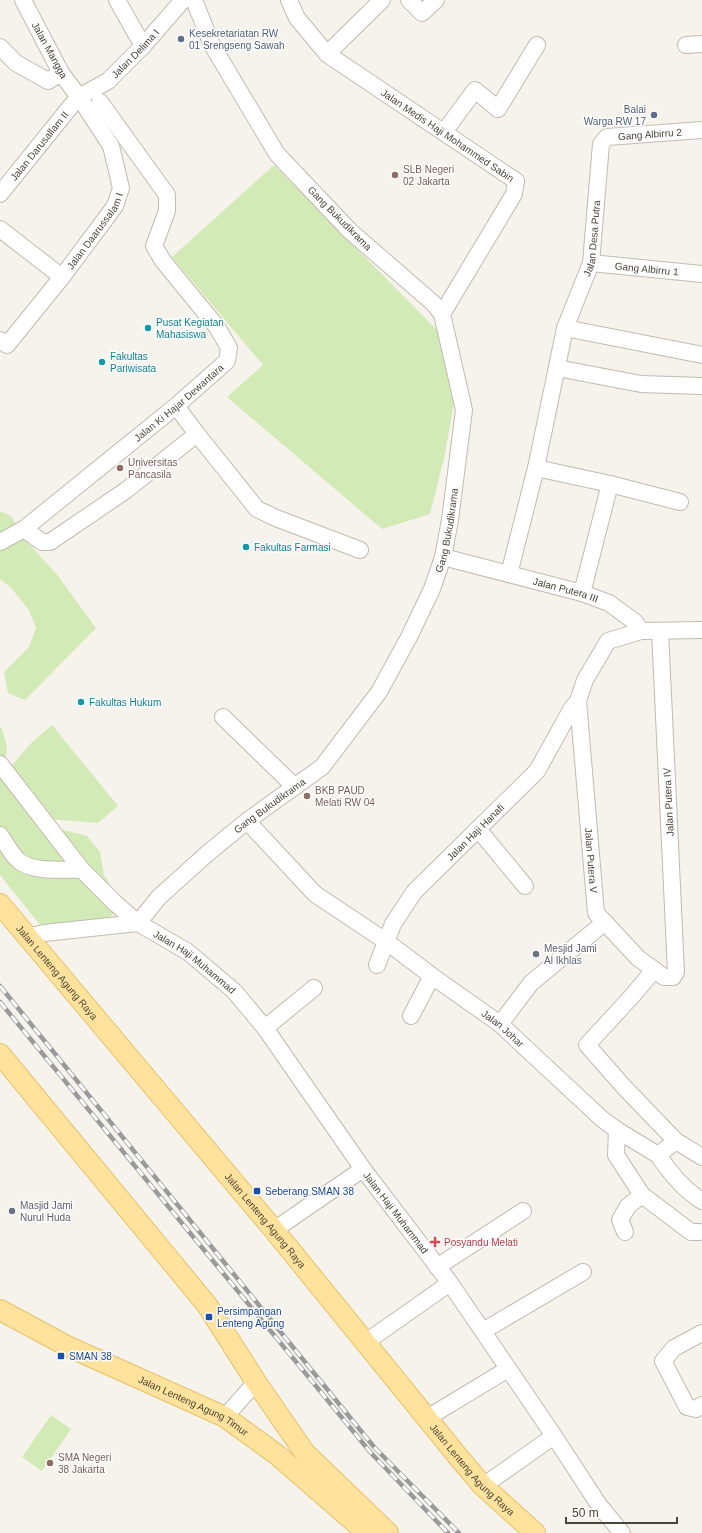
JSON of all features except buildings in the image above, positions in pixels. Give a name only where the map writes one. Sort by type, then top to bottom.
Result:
[{"type":"main road","name":"Jalan Lenteng Agung Raya","points":[[0,904],[274,1230],[484,1486],[535,1533]]},
{"type":"main road","points":[[0,1054],[207,1305],[256,1382],[305,1453],[388,1533]]},
{"type":"main road","name":"Jalan Lenteng Agung Timur","points":[[0,1310],[67,1346],[225,1417],[276,1454],[367,1533]]},
{"type":"street","name":"Jalan Mangga","points":[[23,0],[61,74],[79,98]]},
{"type":"street","points":[[117,0],[143,46]]},
{"type":"street","name":"Jalan Delima I","points":[[79,98],[108,81],[143,46],[183,0]]},
{"type":"street","name":"Gang Bukudikrama","points":[[138,923],[159,897],[208,853],[248,821],[322,767],[379,692],[409,637],[432,589],[450,559],[450,520],[464,410],[442,314],[434,303],[350,231],[277,154],[212,45],[194,0]]},
{"type":"street","name":"Jalan Medis Haji Mohammed Sabin","points":[[289,0],[297,18],[327,54],[516,180],[514,194],[442,314]]},
{"type":"street","points":[[327,54],[382,0]]},
{"type":"street","points":[[409,0],[422,13],[436,0]]},
{"type":"street","points":[[686,45],[702,44]]},
{"type":"street","points":[[444,132],[475,90],[498,109],[537,45]]},
{"type":"street","points":[[0,47],[16,63],[48,81],[61,74]]},
{"type":"street","name":"Jalan Darusallam II","points":[[0,194],[79,98]]},
{"type":"street","name":"Jalan Daarussalam I","points":[[0,340],[7,345],[62,277],[115,206],[121,188],[111,146],[79,98]]},
{"type":"street","name":"Jalan Ki Hajar Dewantara","points":[[0,542],[24,529],[176,406],[227,361],[229,348],[217,327],[163,261],[154,246],[167,211],[168,195],[100,102]]},
{"type":"street","name":"Gang Albirru 2","points":[[602,144],[607,137],[702,130]]},
{"type":"street","name":"Jalan Desa Putra","points":[[509,574],[536,468],[565,328],[591,263],[602,144]]},
{"type":"street","points":[[0,229],[62,277]]},
{"type":"street","name":"Gang Albirru 1","points":[[591,263],[702,274]]},
{"type":"street","points":[[565,328],[702,355]]},
{"type":"street","points":[[557,368],[640,384],[702,386]]},
{"type":"street","points":[[176,406],[196,434],[257,509],[276,518],[360,550]]},
{"type":"street","points":[[24,529],[42,542],[50,542],[125,491],[196,434]]},
{"type":"street","points":[[536,468],[610,484],[680,502]]},
{"type":"street","points":[[582,593],[610,484]]},
{"type":"street","name":"Jalan Putera III","points":[[450,559],[582,593],[610,603],[635,622],[641,631]]},
{"type":"street","points":[[578,701],[585,680],[608,641],[641,631],[702,630]]},
{"type":"street","name":"Jalan Putera IV","points":[[660,631],[676,972]]},
{"type":"street","name":"Jalan Haji Hanafi","points":[[377,965],[393,924],[414,892],[538,771],[572,708],[578,701]]},
{"type":"street","name":"Jalan Putera V","points":[[578,701],[596,913],[638,958],[654,970],[664,977],[673,976],[676,972]]},
{"type":"street","points":[[223,717],[295,787]]},
{"type":"street","name":"Jalan Haji Muhammad","points":[[1,766],[82,870],[115,903],[138,923],[194,957],[234,991],[265,1028],[363,1169],[450,1283],[599,1505],[622,1533]]},
{"type":"street","name":"Jalan Johar","points":[[248,821],[315,894],[387,942],[500,1024],[602,1119],[658,1155]]},
{"type":"street","points":[[478,830],[525,886]]},
{"type":"street","points":[[0,835],[18,860],[26,865],[36,868],[82,870]]},
{"type":"street","points":[[500,1024],[531,983],[605,922]]},
{"type":"street","points":[[27,937],[44,933],[138,923]]},
{"type":"street","points":[[654,970],[587,1045],[624,1087],[676,1141],[702,1158]]},
{"type":"street","points":[[411,1016],[432,976]]},
{"type":"street","points":[[265,1028],[314,988]]},
{"type":"street","points":[[617,1130],[616,1155],[642,1194],[691,1232],[701,1232]]},
{"type":"street","points":[[676,1141],[658,1155],[666,1167],[690,1194],[702,1201]]},
{"type":"street","points":[[274,1230],[363,1169]]},
{"type":"street","points":[[625,1232],[620,1220],[628,1206],[642,1194]]},
{"type":"street","points":[[438,1267],[523,1212]]},
{"type":"street","points":[[483,1331],[583,1272]]},
{"type":"street","points":[[366,1342],[450,1283]]},
{"type":"street","points":[[702,1332],[674,1348],[663,1361],[687,1407],[696,1409],[702,1405]]},
{"type":"street","points":[[427,1418],[508,1369]]},
{"type":"street","points":[[225,1417],[256,1382]]},
{"type":"street","points":[[484,1486],[554,1436]]},
{"type":"green space","points":[[274,165],[436,329],[444,346],[455,397],[445,454],[430,514],[382,529],[227,397],[263,365],[172,257]]},
{"type":"green space","points":[[0,511],[11,516],[24,538],[58,576],[96,628],[25,700],[8,693],[4,672],[29,647],[36,628],[29,610],[11,588],[0,579]]},
{"type":"green space","points":[[52,725],[118,806],[98,823],[48,819],[9,769],[30,744]]},
{"type":"green space","points":[[0,727],[2,729],[7,747],[3,776],[59,829],[87,836],[100,852],[104,875],[114,891],[114,913],[104,923],[41,926],[0,875]]},
{"type":"green space","points":[[51,1415],[71,1429],[42,1471],[22,1457]]},
{"type":"railway","points":[[0,986],[374,1447],[459,1533]]},
{"type":"railway","points":[[0,1002],[371,1453],[448,1533]]},
{"type":"place","name":"Kesekretariatan RW 01 Srengseng Sawah","points":[[181,39]]},
{"type":"place","name":"Balai Warga RW 17","points":[[654,115]]},
{"type":"place","name":"SLB Negeri 02 Jakarta","points":[[395,175]]},
{"type":"place","name":"Pusat Kegiatan Mahasiswa","points":[[148,328]]},
{"type":"place","name":"Fakultas Pariwisata","points":[[102,362]]},
{"type":"place","name":"Universitas Pancasila","points":[[120,468]]},
{"type":"place","name":"Fakultas Farmasi","points":[[246,547]]},
{"type":"place","name":"Fakultas Hukum","points":[[81,702]]},
{"type":"place","name":"BKB PAUD Melati RW 04","points":[[307,796]]},
{"type":"place","name":"Mesjid Jami Al Ikhlas","points":[[536,954]]},
{"type":"place","name":"Seberang SMAN 38","points":[[257,1191]]},
{"type":"place","name":"Masjid Jami Nurul Huda","points":[[12,1211]]},
{"type":"place","name":"Posyandu Melati","points":[[435,1242]]},
{"type":"place","name":"Persimpangan Lenteng Agung","points":[[209,1317]]},
{"type":"place","name":"SMAN 38","points":[[61,1356]]},
{"type":"place","name":"SMA Negeri 38 Jakarta","points":[[50,1463]]}]
